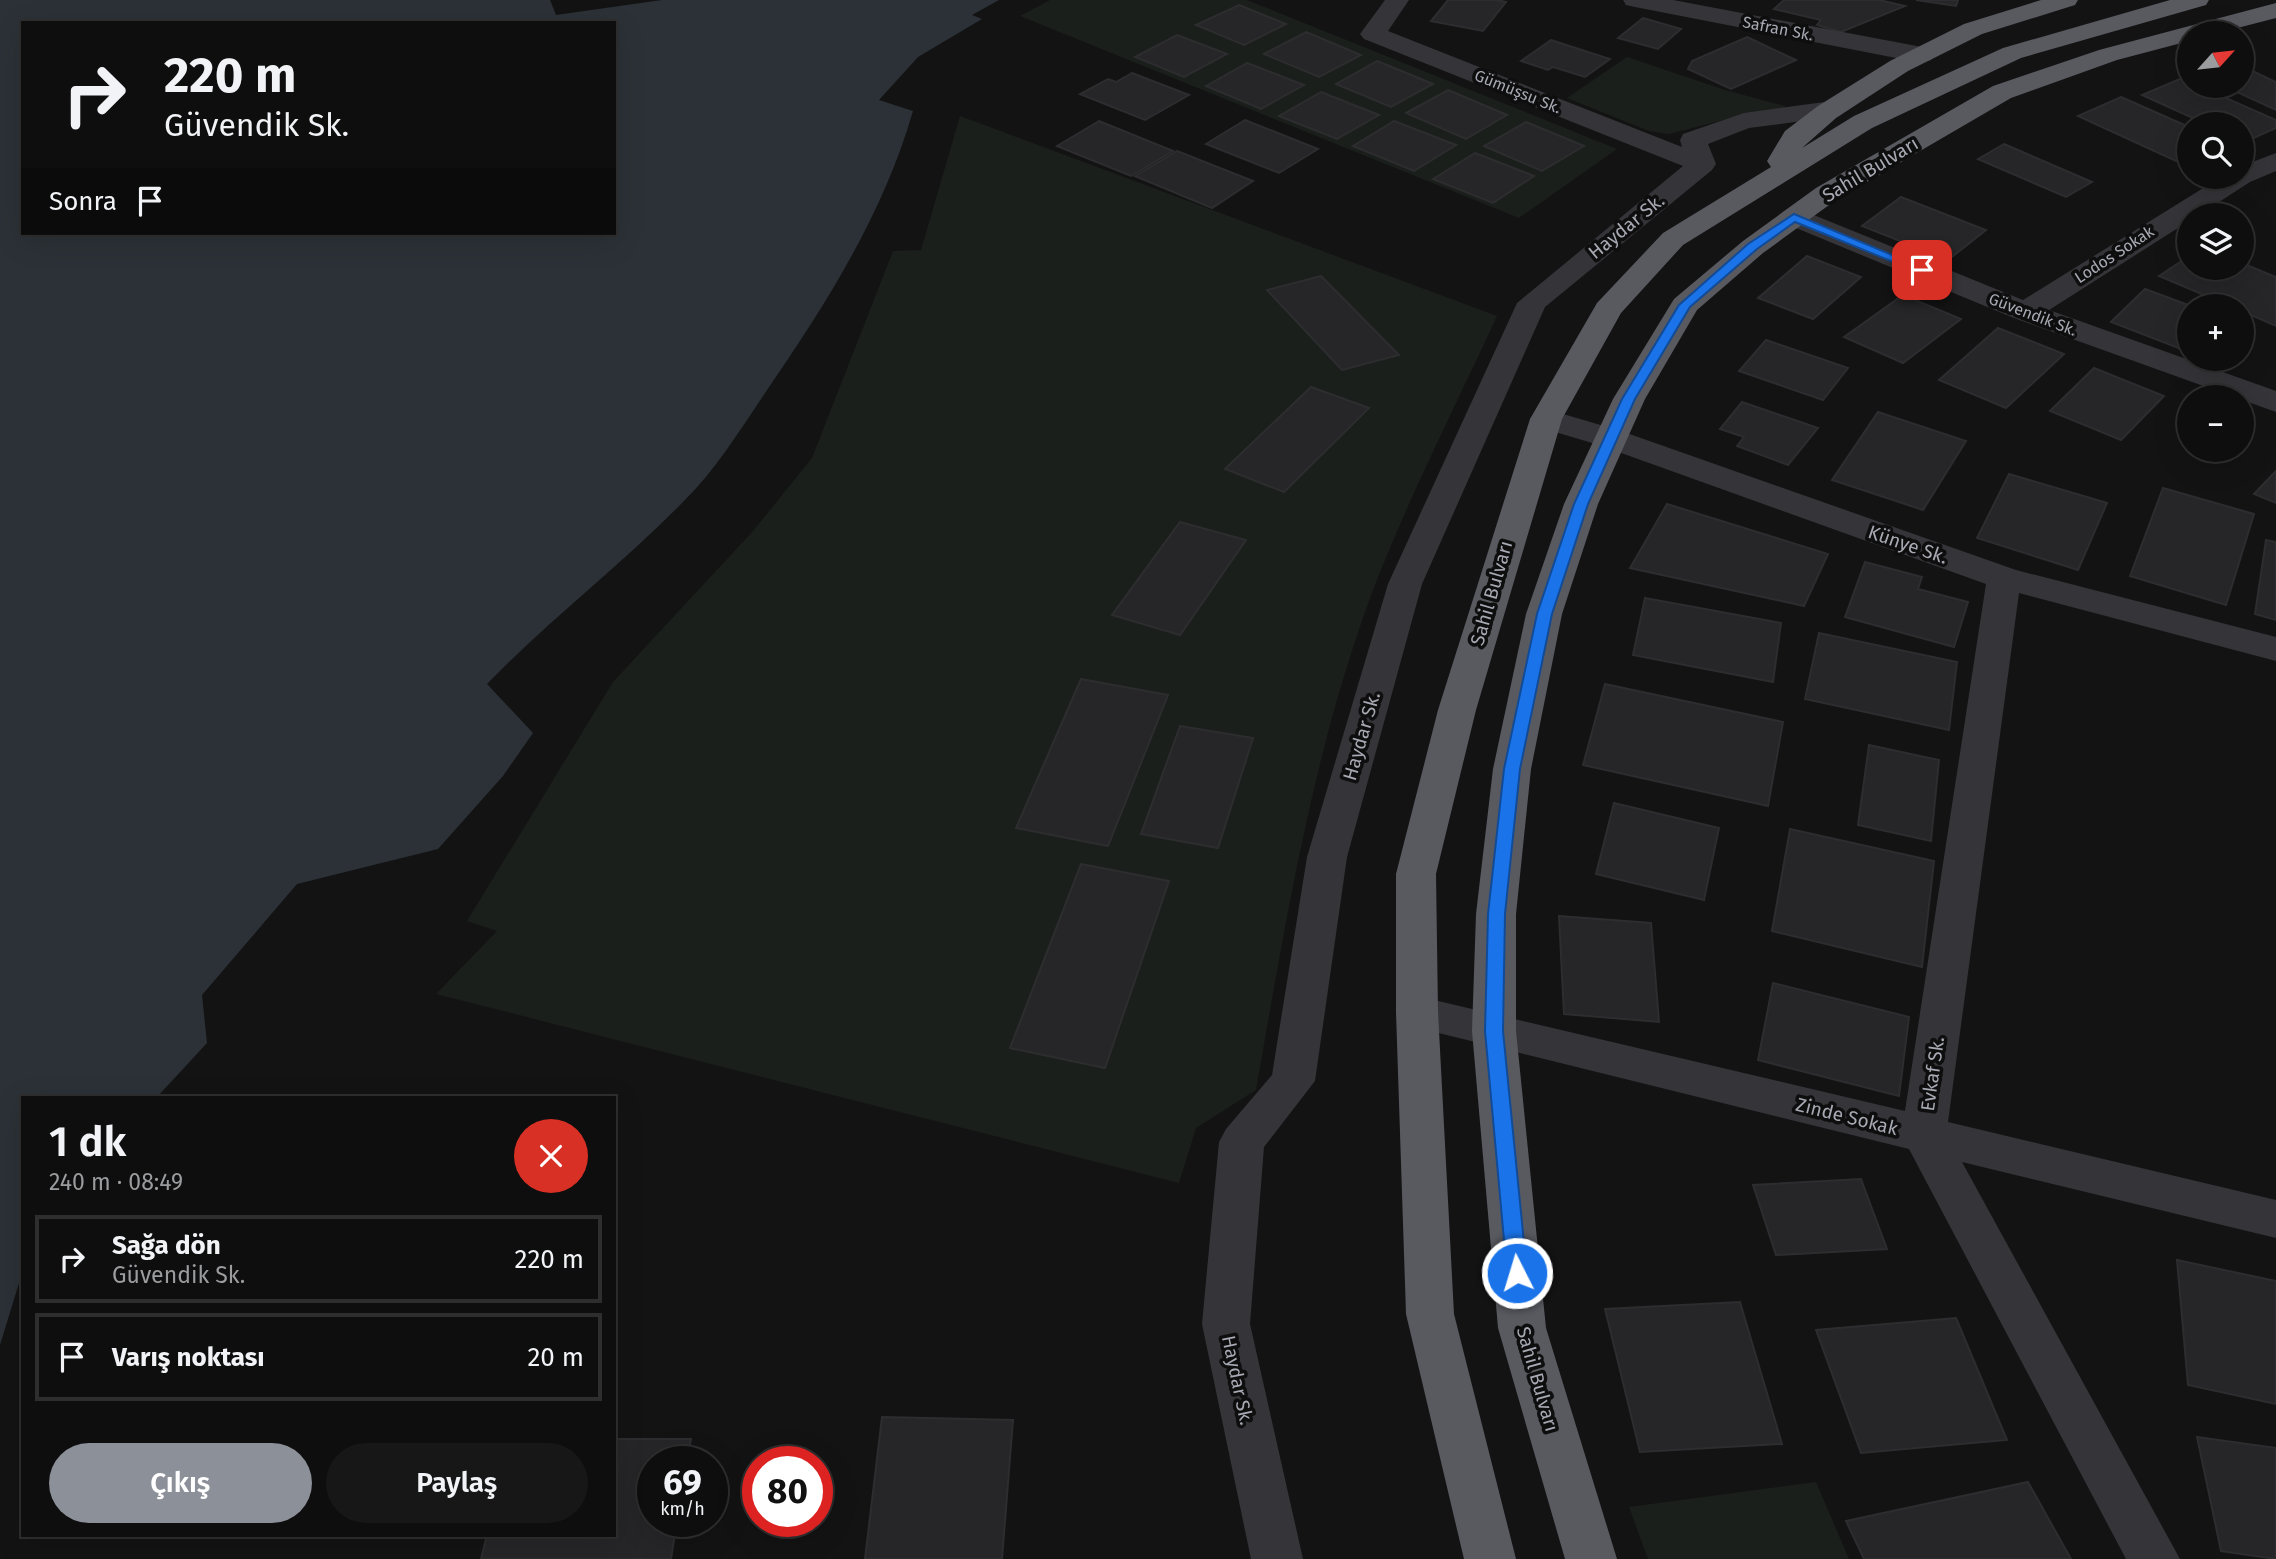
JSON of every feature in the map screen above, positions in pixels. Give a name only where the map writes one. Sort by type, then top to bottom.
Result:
[{"type":"highway","points":[[1770,181],[1795,137],[1832,108],[1922,55],[1973,29],[2066,0]]},
{"type":"highway","name":"Sahil Bulvarı","points":[[1490,1559],[1430,1314],[1417,1012],[1416,874],[1457,710],[1546,419],[1608,309],[1673,239],[1863,122],[2012,53],[2197,0]]},
{"type":"highway","name":"Sahil Bulvarı","points":[[1591,1559],[1522,1328],[1494,1031],[1496,914],[1512,769],[1544,614],[1581,504],[1610,438],[1629,399],[1685,305],[1753,247],[1826,194],[2002,92],[2202,27],[2276,10]]},
{"type":"highway","points":[[2254,35],[2276,30]]},
{"type":"highway","points":[[1888,158],[2029,100],[2152,58],[2177,53]]},
{"type":"street","name":"Gümüşsu Sk.","points":[[1398,0],[1373,34],[1702,164]]},
{"type":"street","name":"Safran Sk.","points":[[1635,0],[1922,55]]},
{"type":"street","points":[[1702,164],[1693,140],[1744,121],[1832,108]]},
{"type":"street","name":"Lodos Sokak","points":[[2254,170],[2276,161]]},
{"type":"street","name":"Haydar Sk.","points":[[1277,1559],[1226,1324],[1242,1142],[1293,1081],[1326,857],[1405,584],[1532,303],[1702,164]]},
{"type":"street","name":"Lodos Sokak","points":[[2025,312],[2216,189]]},
{"type":"street","name":"Güvendik Sk.","points":[[1794,218],[2025,312],[2276,402]]},
{"type":"street","name":"Künye Sk.","points":[[1546,419],[1610,438],[2004,578],[2276,649]]},
{"type":"street","name":"Evkaf Sk.","points":[[2004,578],[1924,1134],[2154,1559]]},
{"type":"street","name":"Zinde Sokak","points":[[1417,1012],[2276,1219]]},
{"type":"shaded area","points":[[0,0],[550,0],[556,15],[662,0],[999,0],[972,15],[982,19],[918,57],[879,100],[913,111],[886,186],[831,292],[716,464],[694,491],[658,526],[487,684],[533,733],[503,776],[438,849],[297,884],[202,995],[207,1043],[158,1096],[21,1096],[21,1277],[0,1345]]},
{"type":"shaded area","points":[[1050,0],[1247,0],[1617,149],[1519,218],[1020,16]]},
{"type":"shaded area","points":[[1627,57],[1725,90],[1785,106],[1783,111],[1747,114],[1669,134],[1649,131],[1567,98]]},
{"type":"shaded area","points":[[960,116],[1497,316],[1408,507],[1357,635],[1320,762],[1305,827],[1256,1090],[1196,1128],[1179,1183],[436,994],[497,931],[467,921],[613,682],[753,531],[812,458],[893,251],[921,250]]},
{"type":"shaded area","points":[[1816,1482],[1849,1559],[1648,1559],[1629,1507]]},
{"type":"building","points":[[1448,0],[1506,2],[1483,31],[1431,21]]},
{"type":"building","points":[[1784,0],[1879,0],[1905,6],[1841,32],[1817,25],[1821,20],[1774,9]]},
{"type":"building","points":[[1916,0],[1958,0],[1956,6]]},
{"type":"building","points":[[1239,5],[1286,24],[1244,45],[1196,25]]},
{"type":"building","points":[[1643,18],[1681,29],[1658,49],[1618,38]]},
{"type":"building","points":[[1306,32],[1361,55],[1319,77],[1264,54]]},
{"type":"building","points":[[1177,35],[1227,54],[1184,77],[1135,57]]},
{"type":"building","points":[[1747,37],[1796,60],[1731,89],[1688,69],[1692,61]]},
{"type":"building","points":[[1551,40],[1610,59],[1585,77],[1553,67],[1548,70],[1521,61]]},
{"type":"building","points":[[1377,61],[1433,84],[1391,107],[1336,84]]},
{"type":"building","points":[[1247,63],[1304,85],[1261,109],[1206,86]]},
{"type":"building","points":[[2254,72],[2276,82],[2276,110],[2250,98],[2254,98]]},
{"type":"building","points":[[1132,73],[1189,95],[1145,120],[1080,94],[1108,79],[1116,82]]},
{"type":"building","points":[[2177,80],[2177,98],[2226,98],[2276,120],[2276,128],[2254,138],[2254,112],[2180,112],[2142,95]]},
{"type":"building","points":[[1448,90],[1507,115],[1466,139],[1406,113]]},
{"type":"building","points":[[1321,92],[1379,115],[1337,139],[1279,116]]},
{"type":"building","points":[[2121,97],[2177,122],[2177,161],[2078,116]]},
{"type":"building","points":[[1245,120],[1318,149],[1279,173],[1206,144]]},
{"type":"building","points":[[1099,121],[1173,151],[1131,176],[1057,146]]},
{"type":"building","points":[[1394,121],[1456,145],[1414,171],[1353,146]]},
{"type":"building","points":[[1526,122],[1584,146],[1542,171],[1484,146]]},
{"type":"building","points":[[2004,144],[2092,182],[2066,197],[1978,159]]},
{"type":"building","points":[[1177,151],[1253,181],[1212,208],[1135,176]]},
{"type":"building","points":[[1475,153],[1534,176],[1493,203],[1433,179]]},
{"type":"building","points":[[1901,197],[1986,230],[1948,260],[1862,226]]},
{"type":"building","points":[[1807,256],[1861,277],[1813,319],[1758,298]]},
{"type":"building","points":[[2177,264],[2177,280],[2254,280],[2254,268],[2276,277],[2276,326],[2254,316],[2254,294],[2202,294],[2159,276]]},
{"type":"building","points":[[1321,276],[1399,355],[1342,370],[1267,290]]},
{"type":"building","points":[[2145,289],[2177,301],[2177,347],[2111,322]]},
{"type":"building","points":[[1903,295],[1961,319],[1903,363],[1844,337]]},
{"type":"building","points":[[1998,328],[2064,354],[2006,408],[1939,380]]},
{"type":"building","points":[[1766,340],[1848,368],[1823,400],[1739,371]]},
{"type":"building","points":[[2094,368],[2164,396],[2121,440],[2050,411]]},
{"type":"building","points":[[1311,387],[1369,408],[1284,492],[1225,469]]},
{"type":"building","points":[[1742,402],[1818,428],[1788,465],[1737,446],[1744,437],[1720,429]]},
{"type":"building","points":[[1878,412],[1966,441],[1923,510],[1832,480]]},
{"type":"building","points":[[2276,471],[2276,503],[2254,494]]},
{"type":"building","points":[[2009,474],[2107,503],[2078,570],[1977,538]]},
{"type":"building","points":[[2163,488],[2254,514],[2226,605],[2130,576]]},
{"type":"building","points":[[1667,504],[1828,554],[1804,606],[1630,568]]},
{"type":"building","points":[[1180,522],[1246,540],[1180,635],[1112,615]]},
{"type":"building","points":[[2266,540],[2276,542],[2276,620],[2255,614]]},
{"type":"building","points":[[1865,562],[1922,577],[1918,589],[1968,602],[1954,647],[1845,617]]},
{"type":"building","points":[[1645,598],[1781,623],[1773,682],[1633,655]]},
{"type":"building","points":[[1819,633],[1957,662],[1949,730],[1805,699]]},
{"type":"building","points":[[1081,679],[1168,695],[1108,846],[1016,828]]},
{"type":"building","points":[[1605,684],[1783,722],[1768,806],[1583,765]]},
{"type":"building","points":[[1180,726],[1253,738],[1218,848],[1141,834]]},
{"type":"building","points":[[1869,745],[1939,760],[1931,841],[1858,825]]},
{"type":"building","points":[[1614,803],[1719,828],[1704,900],[1596,874]]},
{"type":"building","points":[[1790,829],[1934,861],[1922,967],[1772,931]]},
{"type":"building","points":[[1081,864],[1169,881],[1105,1068],[1010,1048]]},
{"type":"building","points":[[1559,916],[1651,923],[1659,1022],[1564,1014]]},
{"type":"building","points":[[1773,983],[1909,1017],[1899,1096],[1758,1060]]},
{"type":"building","points":[[1861,1179],[1887,1249],[1776,1255],[1753,1185]]},
{"type":"building","points":[[2177,1260],[2276,1281],[2276,1404],[2188,1385]]},
{"type":"building","points":[[1740,1302],[1782,1444],[1640,1452],[1605,1309]]},
{"type":"building","points":[[1956,1318],[2007,1440],[1861,1453],[1816,1330]]},
{"type":"building","points":[[882,1417],[1013,1420],[1002,1559],[865,1559]]},
{"type":"building","points":[[2197,1437],[2276,1448],[2276,1559],[2221,1551]]},
{"type":"building","points":[[616,1439],[691,1439],[690,1446],[637,1446],[637,1537],[674,1537],[671,1559],[481,1559],[486,1537],[616,1537]]},
{"type":"building","points":[[2028,1482],[2071,1559],[1864,1559],[1846,1521]]},
{"type":"route","points":[[1517,1273],[1494,1031],[1496,914],[1512,769],[1544,614],[1581,504],[1629,399],[1685,305],[1753,247],[1794,218],[1922,270]]}]
